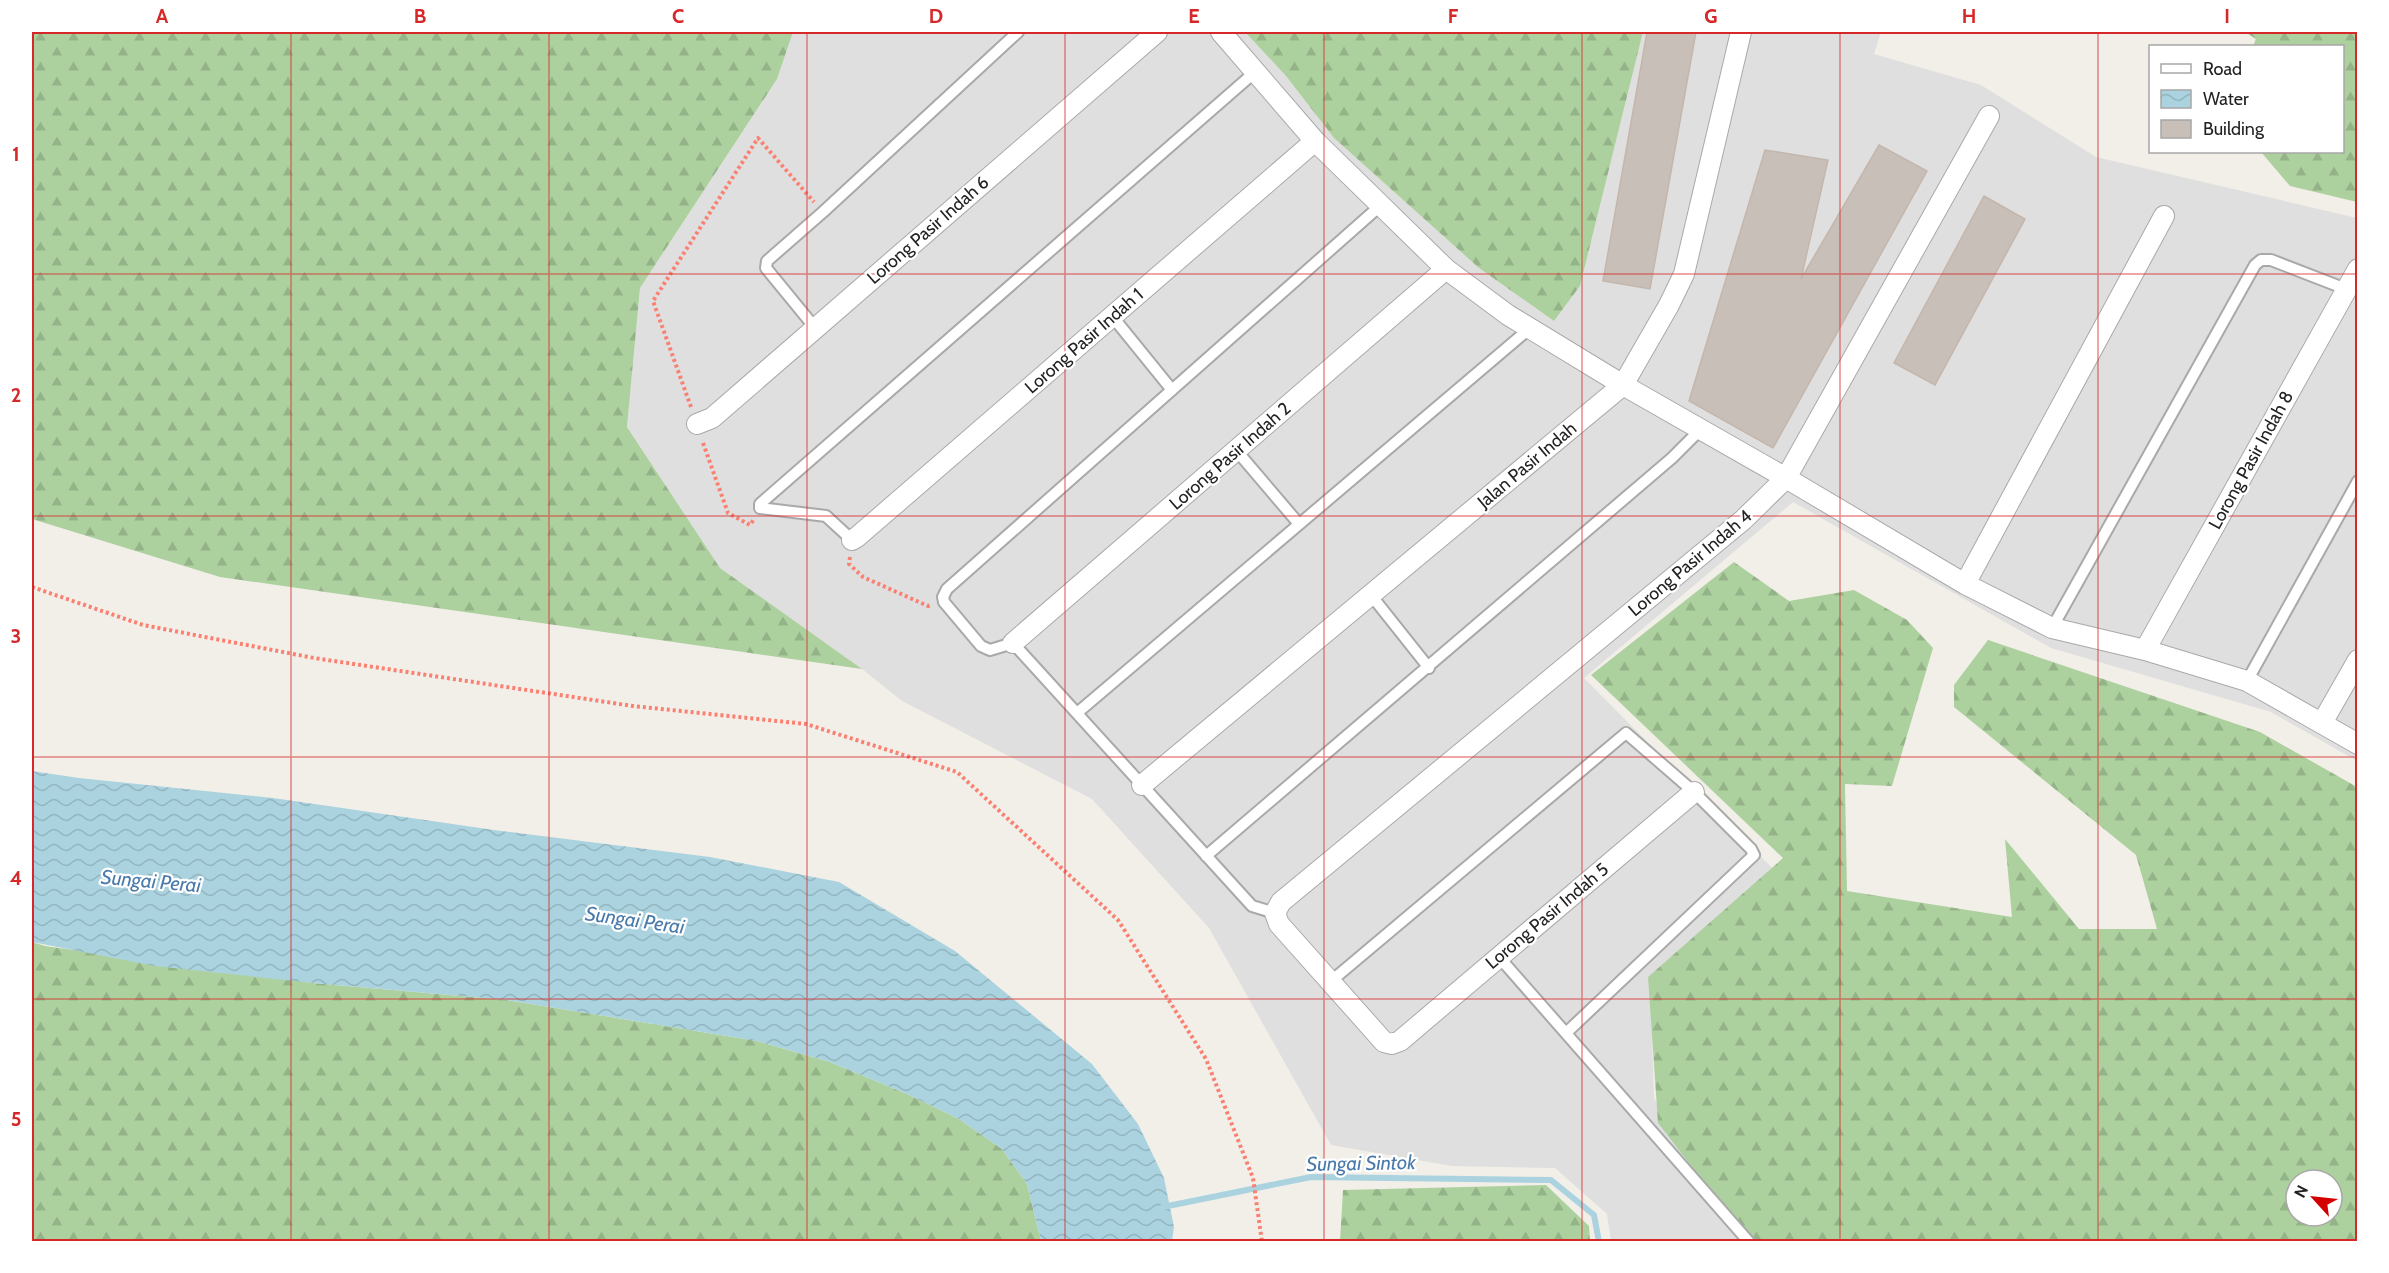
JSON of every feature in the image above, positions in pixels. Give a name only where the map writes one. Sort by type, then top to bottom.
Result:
[{"type":"street","name":"Lorong Pasir Indah 6","points":[[697,424],[712,418],[1157,32]]},
{"type":"street","points":[[1221,32],[1315,141],[1446,269],[1529,328],[1965,584],[2052,628],[2145,650],[2247,681],[2358,744]]},
{"type":"street","name":"Jalan Pasir Indah","points":[[1142,785],[1623,385],[1684,274],[1741,32]]},
{"type":"street","name":"Lorong Pasir Indah 4","points":[[1275,913],[1281,902],[1743,520],[1786,478],[1989,116]]},
{"type":"street","name":"Lorong Pasir Indah 1","points":[[852,540],[1315,141]]},
{"type":"street","points":[[1965,584],[2164,216]]},
{"type":"street","name":"Lorong Pasir Indah 2","points":[[1013,643],[1446,269]]},
{"type":"street","name":"Lorong Pasir Indah 8","points":[[2145,650],[2358,269]]},
{"type":"street","points":[[2322,723],[2358,660]]},
{"type":"street","name":"Lorong Pasir Indah 5","points":[[1330,982],[1384,1042],[1392,1044],[1400,1041],[1694,792]]},
{"type":"street","points":[[1275,913],[1279,924],[1330,982]]},
{"type":"lane","points":[[816,328],[766,268],[767,261],[1018,32]]},
{"type":"lane","points":[[852,540],[826,516],[760,508],[760,504],[1255,72]]},
{"type":"lane","points":[[1275,913],[1252,906],[1013,643],[990,650],[981,646],[944,602],[944,593],[1381,205]]},
{"type":"lane","points":[[2052,628],[2255,265],[2261,260],[2271,260],[2346,289]]},
{"type":"lane","points":[[1112,316],[1172,390]]},
{"type":"lane","points":[[1077,713],[1529,328]]},
{"type":"lane","points":[[1206,856],[1429,668],[1672,458],[1701,429]]},
{"type":"lane","points":[[1236,450],[1299,524]]},
{"type":"lane","points":[[2247,681],[2358,481]]},
{"type":"lane","points":[[1371,595],[1429,668]]},
{"type":"lane","points":[[1330,982],[1626,733],[1694,792],[1751,849],[1754,855],[1566,1033]]},
{"type":"lane","points":[[1499,957],[1749,1242]]},
{"type":"path","points":[[760,508],[750,525],[728,513],[675,357],[653,301],[758,138],[823,212]]},
{"type":"path","points":[[852,540],[849,564],[863,577],[928,606],[944,602]]},
{"type":"path","points":[[32,586],[143,625],[314,658],[633,706],[806,724],[957,772],[1118,920],[1206,1059],[1253,1178],[1262,1242]]},
{"type":"shaded area","points":[[793,32],[1245,32],[1286,76],[1334,138],[1479,268],[1554,321],[1580,286],[1643,32],[1881,32],[1874,54],[1981,85],[2096,157],[2357,218],[2357,761],[2271,712],[2051,648],[1793,502],[1584,678],[1783,879],[1651,1003],[1654,1099],[1771,1241],[1611,1241],[1607,1214],[1555,1168],[1452,1166],[1331,1145],[1209,928],[1092,799],[902,701],[862,669],[720,568],[627,427],[640,288],[777,79]]},
{"type":"green space","points":[[32,32],[793,32],[777,79],[640,288],[627,427],[720,568],[862,669],[220,577],[32,519]]},
{"type":"green space","points":[[1245,32],[1643,32],[1580,286],[1554,321],[1479,268],[1334,138],[1286,76]]},
{"type":"green space","points":[[2245,32],[2357,32],[2357,202],[2290,186],[2262,153],[2344,153],[2344,45],[2253,45],[2256,39]]},
{"type":"green space","points":[[1734,562],[1789,601],[1854,590],[1907,620],[1933,648],[1892,786],[1845,784],[1847,891],[2012,917],[2005,839],[2079,929],[2157,929],[2136,855],[1954,707],[1954,685],[1988,640],[2260,732],[2357,787],[2357,1241],[1749,1241],[1658,1123],[1648,977],[1783,858],[1591,675]]},
{"type":"green space","points":[[32,942],[45,946],[313,983],[507,1000],[757,1041],[830,1062],[907,1094],[959,1119],[1002,1149],[1027,1184],[1041,1241],[32,1241]]},
{"type":"green space","points":[[1546,1185],[1589,1226],[1590,1241],[1340,1241],[1343,1190]]},
{"type":"water","name":"Sungai Perai","points":[[32,771],[273,798],[501,831],[710,857],[839,882],[955,951],[1092,1064],[1138,1124],[1164,1178],[1174,1227],[1172,1241],[1041,1241],[1027,1184],[1002,1149],[959,1119],[907,1094],[830,1062],[757,1041],[507,1000],[155,966],[32,942]]},
{"type":"building","points":[[1647,32],[1696,32],[1650,289],[1603,281]]},
{"type":"building","points":[[1879,145],[1927,171],[1773,448],[1689,401],[1765,150],[1828,160],[1801,279]]},
{"type":"building","points":[[1984,196],[2025,219],[1935,385],[1894,363]]},
{"type":"waterway","name":"Sungai Sintok","points":[[1163,1207],[1311,1177],[1551,1180],[1594,1215],[1599,1242]]}]
